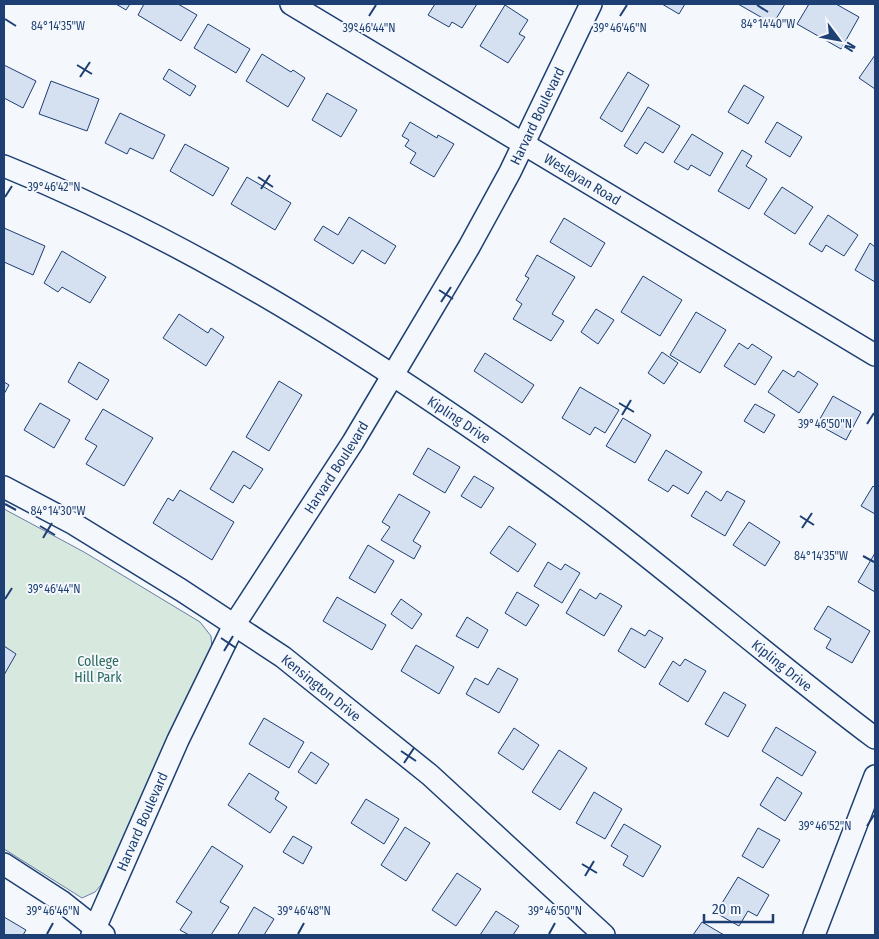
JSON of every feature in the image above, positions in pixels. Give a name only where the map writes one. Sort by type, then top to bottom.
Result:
[{"type":"street","name":"Wesleyan Road","points":[[291,4],[875,355]]},
{"type":"street","name":"Harvard Boulevard","points":[[97,933],[178,740],[234,625],[394,376],[469,246],[523,143],[591,4]]},
{"type":"street","name":"Kipling Drive","points":[[4,166],[106,210],[211,264],[288,309],[394,376],[513,456],[608,525],[875,738]]},
{"type":"street","name":"Kensington Drive","points":[[4,487],[74,524],[283,657],[430,775],[604,935]]},
{"type":"street","points":[[814,935],[875,776]]},
{"type":"street","points":[[4,864],[61,901],[97,933]]},
{"type":"green space","name":"College Hill Park","points":[[4,509],[84,552],[200,622],[211,636],[212,648],[101,885],[95,892],[82,898],[4,849]]},
{"type":"building","points":[[116,4],[130,4],[126,10]]},
{"type":"building","points":[[144,4],[178,4],[197,15],[181,41],[138,15]]},
{"type":"building","points":[[435,4],[477,4],[462,28],[452,22],[449,27],[428,15]]},
{"type":"building","points":[[662,4],[685,4],[679,14]]},
{"type":"building","points":[[738,4],[785,4],[773,24]]},
{"type":"building","points":[[809,4],[836,4],[859,17],[841,49],[797,24]]},
{"type":"building","points":[[505,5],[528,20],[519,34],[525,37],[508,63],[480,46]]},
{"type":"building","points":[[208,24],[250,49],[236,73],[194,48]]},
{"type":"building","points":[[262,54],[291,72],[293,70],[305,78],[288,107],[246,81]]},
{"type":"building","points":[[875,55],[875,89],[859,78]]},
{"type":"building","points":[[4,65],[36,81],[23,108],[4,98]]},
{"type":"building","points":[[169,69],[196,86],[190,96],[163,79]]},
{"type":"building","points":[[628,72],[649,85],[622,132],[600,118]]},
{"type":"building","points":[[51,81],[99,99],[87,131],[39,114]]},
{"type":"building","points":[[744,85],[764,97],[748,124],[728,112]]},
{"type":"building","points":[[327,93],[357,110],[341,137],[312,120]]},
{"type":"building","points":[[648,107],[680,126],[663,153],[645,142],[637,154],[624,146]]},
{"type":"building","points":[[120,113],[165,135],[153,159],[130,148],[127,154],[105,143]]},
{"type":"building","points":[[410,122],[437,138],[438,135],[454,144],[434,177],[410,163],[416,153],[405,146],[409,140],[402,136]]},
{"type":"building","points":[[777,122],[802,137],[790,157],[765,142]]},
{"type":"building","points":[[692,134],[723,153],[710,176],[691,165],[688,170],[674,162]]},
{"type":"building","points":[[185,144],[229,168],[213,196],[170,171]]},
{"type":"building","points":[[742,150],[752,156],[746,166],[767,179],[749,209],[718,191]]},
{"type":"building","points":[[247,177],[291,203],[275,230],[231,204]]},
{"type":"building","points":[[782,187],[813,207],[795,234],[764,214]]},
{"type":"building","points":[[828,215],[858,235],[844,256],[826,245],[822,252],[809,244]]},
{"type":"building","points":[[349,217],[396,246],[385,264],[362,250],[353,264],[314,240],[323,226],[338,235]]},
{"type":"building","points":[[564,218],[605,243],[591,267],[550,242]]},
{"type":"building","points":[[4,228],[45,246],[33,275],[4,262]]},
{"type":"building","points":[[870,243],[875,247],[875,282],[855,270]]},
{"type":"building","points":[[62,251],[106,277],[90,303],[62,287],[58,292],[44,283]]},
{"type":"building","points":[[537,255],[575,277],[552,314],[564,321],[551,341],[513,319],[522,304],[516,300],[529,278],[525,276]]},
{"type":"building","points":[[643,276],[682,300],[660,336],[621,312]]},
{"type":"building","points":[[596,309],[614,320],[598,344],[581,332]]},
{"type":"building","points":[[696,312],[726,330],[700,373],[670,355]]},
{"type":"building","points":[[179,314],[208,333],[211,328],[224,337],[206,366],[163,338]]},
{"type":"building","points":[[739,343],[748,349],[752,344],[772,357],[755,385],[724,366]]},
{"type":"building","points":[[662,352],[678,363],[664,384],[648,373]]},
{"type":"building","points":[[485,353],[534,385],[522,403],[474,371]]},
{"type":"building","points":[[79,362],[109,380],[97,400],[68,382]]},
{"type":"building","points":[[783,370],[794,377],[798,371],[818,384],[799,413],[768,392]]},
{"type":"building","points":[[279,381],[302,395],[269,451],[246,437]]},
{"type":"building","points":[[4,382],[9,385],[4,394]]},
{"type":"building","points":[[580,387],[619,410],[605,433],[595,427],[590,435],[562,418]]},
{"type":"building","points":[[833,396],[861,412],[846,440],[817,424]]},
{"type":"building","points":[[40,403],[70,420],[54,448],[24,430]]},
{"type":"building","points":[[755,404],[775,415],[764,433],[744,421]]},
{"type":"building","points":[[103,409],[153,438],[124,486],[86,464],[97,446],[85,439]]},
{"type":"building","points":[[623,418],[651,435],[635,463],[606,446]]},
{"type":"building","points":[[428,448],[460,467],[445,493],[413,474]]},
{"type":"building","points":[[666,450],[702,472],[688,494],[673,485],[668,492],[648,480]]},
{"type":"building","points":[[233,451],[263,469],[250,489],[244,485],[233,503],[210,489]]},
{"type":"building","points":[[474,476],[494,488],[481,508],[461,496]]},
{"type":"building","points":[[873,486],[875,488],[875,514],[861,506]]},
{"type":"building","points":[[180,490],[234,522],[212,560],[153,523],[168,498],[173,501]]},
{"type":"building","points":[[706,491],[721,501],[727,491],[745,501],[725,536],[691,516]]},
{"type":"building","points":[[399,494],[430,512],[413,541],[421,546],[414,559],[381,540],[390,527],[382,522]]},
{"type":"building","points":[[749,522],[780,542],[765,566],[733,545]]},
{"type":"building","points":[[509,526],[536,544],[518,572],[490,553]]},
{"type":"building","points":[[368,545],[394,561],[375,593],[349,578]]},
{"type":"building","points":[[875,553],[875,592],[858,582]]},
{"type":"building","points":[[548,562],[561,570],[565,564],[580,573],[562,603],[534,586]]},
{"type":"building","points":[[580,589],[596,599],[600,593],[622,606],[604,636],[566,613]]},
{"type":"building","points":[[517,592],[539,605],[526,626],[505,613]]},
{"type":"building","points":[[337,597],[386,625],[372,650],[323,621]]},
{"type":"building","points":[[401,599],[422,614],[412,629],[391,614]]},
{"type":"building","points":[[828,606],[870,631],[852,663],[826,648],[831,639],[814,629]]},
{"type":"building","points":[[467,617],[488,630],[478,648],[456,636]]},
{"type":"building","points":[[631,628],[645,636],[649,630],[663,638],[645,668],[618,651]]},
{"type":"building","points":[[416,645],[454,667],[439,694],[401,671]]},
{"type":"building","points":[[4,646],[16,654],[4,675]]},
{"type":"building","points":[[685,659],[706,671],[688,702],[659,684],[673,661],[680,666]]},
{"type":"building","points":[[498,668],[518,679],[499,713],[466,694],[475,678],[488,685]]},
{"type":"building","points":[[724,692],[746,705],[728,737],[705,724]]},
{"type":"building","points":[[264,718],[304,742],[289,768],[249,744]]},
{"type":"building","points":[[776,727],[816,752],[802,776],[762,751]]},
{"type":"building","points":[[514,728],[539,745],[523,770],[498,753]]},
{"type":"building","points":[[559,750],[587,768],[560,810],[532,792]]},
{"type":"building","points":[[311,752],[329,764],[316,784],[298,772]]},
{"type":"building","points":[[249,773],[279,792],[275,799],[287,807],[270,833],[228,805]]},
{"type":"building","points":[[777,777],[802,793],[785,821],[760,805]]},
{"type":"building","points":[[594,792],[622,809],[605,839],[576,823]]},
{"type":"building","points":[[366,799],[399,819],[384,844],[351,823]]},
{"type":"building","points":[[624,824],[661,846],[643,877],[623,865],[628,856],[611,846]]},
{"type":"building","points":[[405,827],[430,843],[406,881],[381,865]]},
{"type":"building","points":[[758,828],[780,840],[763,868],[742,856]]},
{"type":"building","points":[[293,836],[312,847],[303,864],[283,852]]},
{"type":"building","points":[[212,846],[243,866],[220,902],[229,907],[211,935],[189,935],[180,930],[192,912],[176,902]]},
{"type":"building","points":[[457,873],[481,889],[456,926],[432,910]]},
{"type":"building","points":[[738,877],[769,895],[757,916],[748,911],[739,926],[716,913]]},
{"type":"building","points":[[254,907],[274,919],[264,935],[238,934]]},
{"type":"building","points":[[496,911],[519,926],[513,935],[480,935]]},
{"type":"building","points":[[4,917],[26,930],[23,935],[4,935]]},
{"type":"building","points":[[702,922],[724,935],[693,935]]}]
